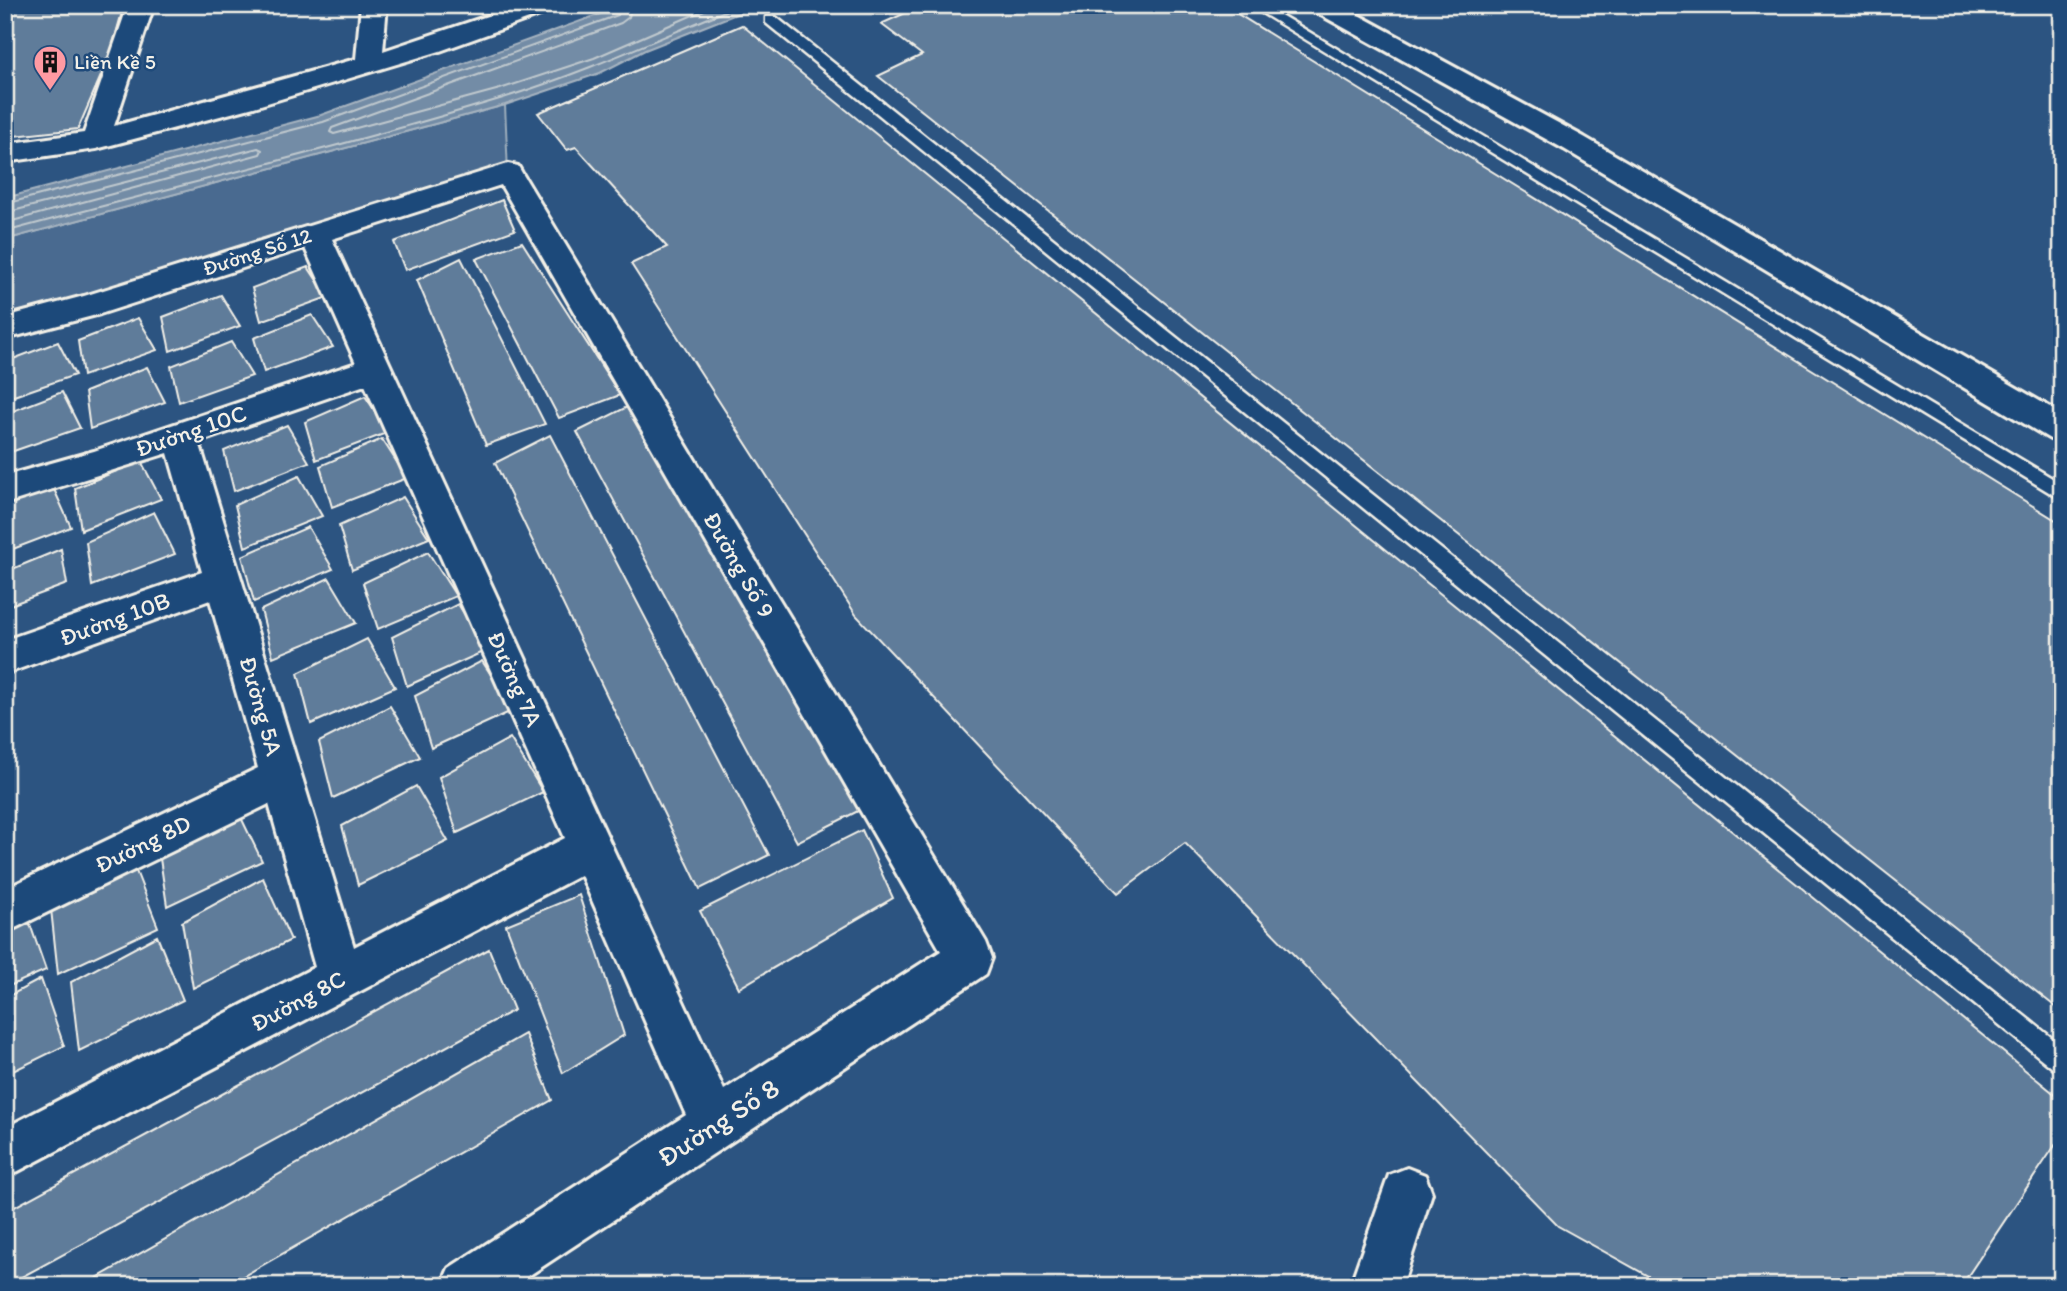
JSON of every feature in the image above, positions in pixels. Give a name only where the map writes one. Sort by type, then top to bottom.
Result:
[{"type":"street","points":[[96,140],[141,5]]},
{"type":"street","points":[[369,64],[374,5]]},
{"type":"street","points":[[5,153],[96,140],[369,64],[545,5]]},
{"type":"street","points":[[1321,5],[1586,149],[2062,430]]},
{"type":"street","name":"Đường Số 12","points":[[5,328],[89,306],[508,173]]},
{"type":"street","name":"Đường Số 9","points":[[508,173],[970,958]]},
{"type":"street","name":"Đường 7A","points":[[314,234],[715,1124]]},
{"type":"street","name":"Đường 10C","points":[[5,490],[180,435],[374,369]]},
{"type":"street","name":"Đường 5A","points":[[180,435],[341,978]]},
{"type":"street","name":"Đường 10B","points":[[5,657],[224,580]]},
{"type":"street","name":"Đường 8D","points":[[5,912],[282,777]]},
{"type":"street","name":"Đường 8C","points":[[5,1154],[591,847]]},
{"type":"street","name":"Đường Số 8","points":[[467,1286],[970,958]]},
{"type":"street","points":[[1376,1286],[1408,1193]]},
{"type":"lane","points":[[1255,5],[2062,493]]},
{"type":"lane","points":[[771,20],[2062,1061]]},
{"type":"shaded area","points":[[505,105],[508,173],[5,328],[5,240]]},
{"type":"water","points":[[625,5],[759,5],[645,50],[600,73],[505,105],[5,240],[5,198],[321,115]]},
{"type":"building","name":"Liền Kề 5","points":[[5,5],[124,5],[110,55],[78,129],[5,137]]},
{"type":"building","points":[[923,5],[1223,5],[2062,524],[2062,1012],[878,76],[922,55],[881,24]]},
{"type":"building","points":[[742,25],[2062,1100],[2062,1135],[1961,1286],[1666,1286],[1558,1226],[1185,843],[1118,893],[856,615],[631,264],[667,247],[576,147],[567,150],[538,113]]},
{"type":"building","points":[[502,200],[515,230],[405,270],[394,242]]},
{"type":"building","points":[[522,242],[620,395],[559,418],[476,259]]},
{"type":"building","points":[[461,258],[545,424],[486,445],[417,280]]},
{"type":"building","points":[[308,267],[328,297],[261,321],[252,288]]},
{"type":"building","points":[[221,295],[240,326],[170,351],[163,317]]},
{"type":"building","points":[[312,315],[333,347],[264,372],[254,338]]},
{"type":"building","points":[[138,318],[157,350],[83,376],[78,341]]},
{"type":"building","points":[[58,342],[75,375],[5,399],[5,362]]},
{"type":"building","points":[[231,342],[252,376],[179,402],[171,366]]},
{"type":"building","points":[[147,367],[165,402],[90,429],[85,392]]},
{"type":"building","points":[[62,392],[80,428],[5,454],[5,414]]},
{"type":"building","points":[[365,396],[389,432],[316,460],[305,422]]},
{"type":"building","points":[[629,406],[862,809],[797,842],[577,432]]},
{"type":"building","points":[[287,425],[309,462],[234,491],[224,451]]},
{"type":"building","points":[[550,435],[769,855],[700,889],[495,463]]},
{"type":"building","points":[[382,439],[407,478],[332,507],[320,466]]},
{"type":"building","points":[[141,461],[161,499],[81,530],[75,488]]},
{"type":"building","points":[[299,476],[322,516],[245,547],[235,505]]},
{"type":"building","points":[[53,487],[71,527],[5,552],[5,506]]},
{"type":"building","points":[[403,497],[429,538],[352,570],[339,526]]},
{"type":"building","points":[[154,512],[175,554],[92,586],[86,542]]},
{"type":"building","points":[[308,527],[333,569],[254,602],[242,556]]},
{"type":"building","points":[[61,549],[67,584],[5,607],[5,572]]},
{"type":"building","points":[[428,552],[456,596],[378,629],[363,583]]},
{"type":"building","points":[[329,578],[356,623],[273,657],[261,610]]},
{"type":"building","points":[[458,604],[487,650],[407,686],[392,637]]},
{"type":"building","points":[[367,639],[395,687],[311,724],[298,673]]},
{"type":"building","points":[[482,661],[514,710],[431,748],[415,696]]},
{"type":"building","points":[[390,706],[420,757],[333,798],[319,742]]},
{"type":"building","points":[[510,738],[543,792],[457,833],[439,777]]},
{"type":"building","points":[[416,786],[448,841],[358,885],[342,826]]},
{"type":"building","points":[[235,805],[262,861],[167,906],[158,845]]},
{"type":"building","points":[[862,830],[893,898],[739,988],[700,911]]},
{"type":"building","points":[[134,866],[158,927],[58,974],[51,909]]},
{"type":"building","points":[[263,878],[291,940],[193,988],[182,922]]},
{"type":"building","points":[[579,895],[624,1035],[563,1073],[506,925]]},
{"type":"building","points":[[24,907],[46,970],[5,988],[5,916]]},
{"type":"building","points":[[157,936],[183,1000],[79,1051],[71,982]]},
{"type":"building","points":[[489,949],[514,1010],[5,1286],[5,1212]]},
{"type":"building","points":[[41,979],[64,1046],[5,1075],[5,998]]},
{"type":"building","points":[[525,1034],[552,1100],[226,1286],[83,1286]]},
{"type":"place","name":"Liền Kề 5","points":[[50,92]]}]
